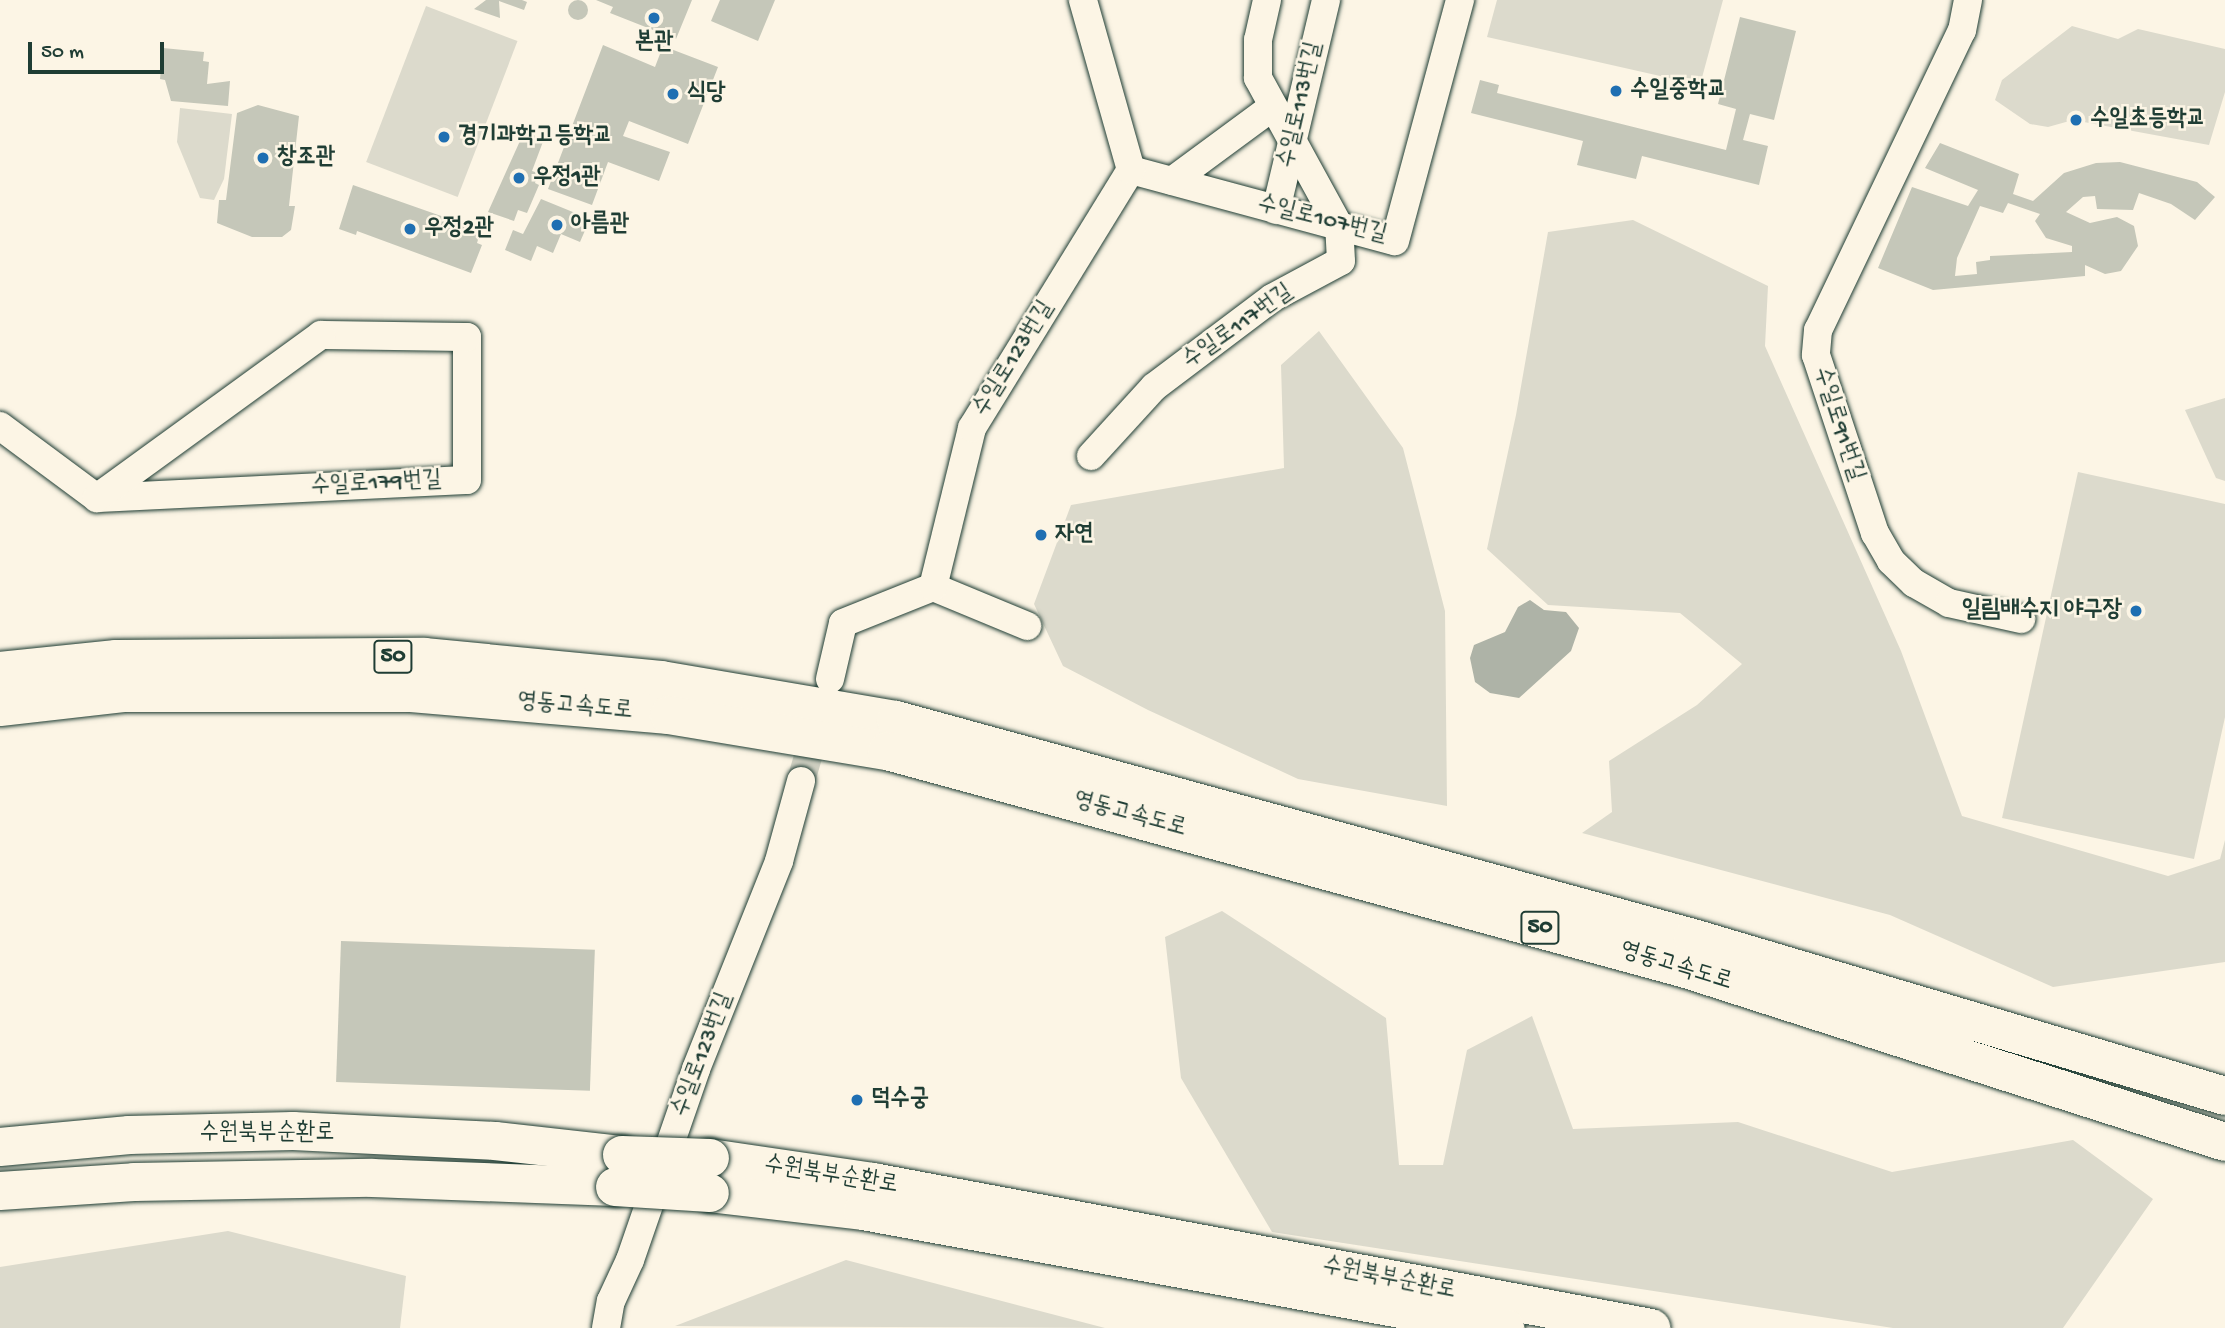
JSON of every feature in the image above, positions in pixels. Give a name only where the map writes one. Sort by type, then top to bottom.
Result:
[{"type":"highway","name":"영동고속도로","points":[[0,671],[116,659],[424,657],[661,680],[896,720],[1693,938],[2225,1097]]},
{"type":"highway","name":"영동고속도로","points":[[0,707],[125,693],[411,693],[669,715],[887,751],[1686,969],[2225,1142]]},
{"type":"highway","name":"수원북부순환로","points":[[0,1147],[128,1135],[293,1131],[495,1141],[618,1171]]},
{"type":"highway","name":"수원북부순환로","points":[[0,1191],[134,1181],[618,1171],[887,1184],[1651,1328]]},
{"type":"highway","name":"수원북부순환로","points":[[710,1175],[863,1211],[1505,1328]]},
{"type":"street","points":[[1083,0],[1131,170]]},
{"type":"street","name":"수일로117번길","points":[[1091,456],[1154,387],[1272,298],[1341,261],[1339,226],[1293,138],[1271,108],[1258,78],[1257,60],[1267,0]]},
{"type":"street","name":"수일로113번길","points":[[1276,209],[1326,0]]},
{"type":"street","name":"수일로107번길","points":[[1131,170],[1395,242],[1460,0]]},
{"type":"street","name":"수일로91번길","points":[[1968,0],[1962,30],[1818,330],[1816,355],[1828,401],[1875,533],[1891,561],[1914,583],[1949,603],[2021,620]]},
{"type":"street","points":[[1172,181],[1271,108]]},
{"type":"street","name":"수일로123번길","points":[[933,587],[972,428],[1131,170]]},
{"type":"street","name":"수일로179번길","points":[[321,335],[467,337],[467,480],[97,498],[321,335]]},
{"type":"street","points":[[0,426],[97,498]]},
{"type":"street","points":[[830,679],[843,623],[933,587],[1027,626]]},
{"type":"street","name":"수일로123번길","points":[[606,1328],[611,1301],[630,1260],[696,1069],[779,861],[801,781]]},
{"type":"shaded area","points":[[1497,0],[1723,0],[1700,85],[1487,37]]},
{"type":"shaded area","points":[[426,6],[517,41],[458,197],[366,162]]},
{"type":"shaded area","points":[[2072,26],[2118,39],[2138,29],[2225,49],[2225,92],[2209,145],[2073,120],[2048,127],[2030,124],[1995,100],[2002,80]]},
{"type":"shaded area","points":[[180,108],[232,114],[224,179],[214,200],[200,198],[177,142]]},
{"type":"shaded area","points":[[1633,220],[1768,286],[1765,346],[1901,651],[1962,816],[2168,876],[2220,859],[2225,840],[2225,962],[2053,987],[1890,915],[1582,833],[1612,812],[1609,761],[1697,705],[1742,664],[1680,613],[1548,605],[1487,549],[1516,415],[1548,232]]},
{"type":"shaded area","points":[[1319,331],[1403,448],[1445,611],[1447,806],[1298,779],[1148,710],[1063,666],[1034,604],[1071,505],[1284,468],[1281,365]]},
{"type":"shaded area","points":[[2225,398],[2225,481],[2216,478],[2185,410]]},
{"type":"shaded area","name":"일림배수지 야구장","points":[[2078,472],[2225,504],[2225,717],[2194,859],[2002,818]]},
{"type":"shaded area","points":[[1530,600],[1544,610],[1566,612],[1579,628],[1571,651],[1519,698],[1490,693],[1475,682],[1470,658],[1474,645],[1505,632],[1518,607]]},
{"type":"shaded area","points":[[1222,911],[1386,1018],[1399,1165],[1443,1165],[1467,1050],[1532,1016],[1573,1129],[1738,1122],[1892,1172],[2073,1140],[2153,1199],[2063,1328],[1893,1328],[1272,1232],[1181,1078],[1165,937]]},
{"type":"shaded area","points":[[228,1231],[406,1276],[400,1328],[0,1328],[0,1267]]},
{"type":"shaded area","points":[[846,1260],[1105,1328],[675,1326]]},
{"type":"building","points":[[486,0],[527,2],[524,10],[499,1],[500,18],[474,9]]},
{"type":"building","name":"본관","points":[[578,0],[585,3],[588,10],[585,17],[578,20],[571,17],[568,10],[571,3]]},
{"type":"building","name":"본관","points":[[596,0],[692,0],[676,39],[610,13],[613,7]]},
{"type":"building","points":[[720,0],[775,0],[758,41],[711,21]]},
{"type":"building","points":[[1740,17],[1796,31],[1774,120],[1750,114],[1743,140],[1768,146],[1759,185],[1642,156],[1636,179],[1577,165],[1583,141],[1471,113],[1480,80],[1499,85],[1497,93],[1726,150],[1736,109],[1718,104]]},
{"type":"building","points":[[603,45],[655,67],[663,46],[718,67],[688,144],[629,121],[623,136],[670,152],[659,181],[608,162],[592,205],[548,189]]},
{"type":"building","points":[[163,48],[204,52],[203,61],[209,62],[207,84],[230,81],[228,106],[171,101],[165,80],[160,79]]},
{"type":"building","name":"창조관","points":[[258,105],[299,116],[289,206],[295,206],[291,230],[282,237],[252,237],[217,223],[219,200],[226,200],[237,113]]},
{"type":"building","name":"우정1관","points":[[524,132],[544,139],[532,171],[538,173],[535,183],[539,185],[527,213],[518,210],[514,221],[488,212]]},
{"type":"building","points":[[1940,143],[2019,174],[2013,194],[2033,201],[2064,173],[2096,163],[2120,162],[2197,182],[2215,197],[2195,220],[2171,204],[2139,193],[2133,210],[2097,209],[2095,196],[2083,197],[2066,212],[2090,223],[2117,217],[2134,226],[2138,246],[2121,271],[2105,274],[2085,265],[2085,276],[1933,290],[1878,268],[1912,187],[1968,206],[1978,190],[1925,168]],"holes":[[[2008,203],[2040,214],[2035,221],[2046,238],[2072,246],[2072,252],[1990,256],[1990,260],[1976,262],[1977,274],[1955,276],[1957,258],[1980,206],[2003,213]]]},
{"type":"building","name":"우정2관","points":[[353,185],[481,230],[477,243],[482,245],[471,273],[357,231],[356,235],[339,229]]},
{"type":"building","name":"아름관","points":[[541,199],[590,219],[580,242],[561,234],[553,253],[537,246],[531,261],[505,250],[513,230],[523,234]]},
{"type":"building","points":[[341,941],[595,950],[590,1091],[336,1082]]},
{"type":"tunnel","points":[[801,781],[818,722]]},
{"type":"place","name":"본관","points":[[654,18]]},
{"type":"place","name":"수일중학교","points":[[1616,91]]},
{"type":"place","name":"식당","points":[[673,94]]},
{"type":"place","name":"수일초등학교","points":[[2076,120]]},
{"type":"place","name":"경기과학고등학교","points":[[444,137]]},
{"type":"place","name":"창조관","points":[[263,158]]},
{"type":"place","name":"우정1관","points":[[519,178]]},
{"type":"place","name":"아름관","points":[[557,225]]},
{"type":"place","name":"우정2관","points":[[410,229]]},
{"type":"place","name":"자연","points":[[1041,535]]},
{"type":"place","name":"일림배수지 야구장","points":[[2136,611]]},
{"type":"place","name":"덕수궁","points":[[857,1100]]}]
